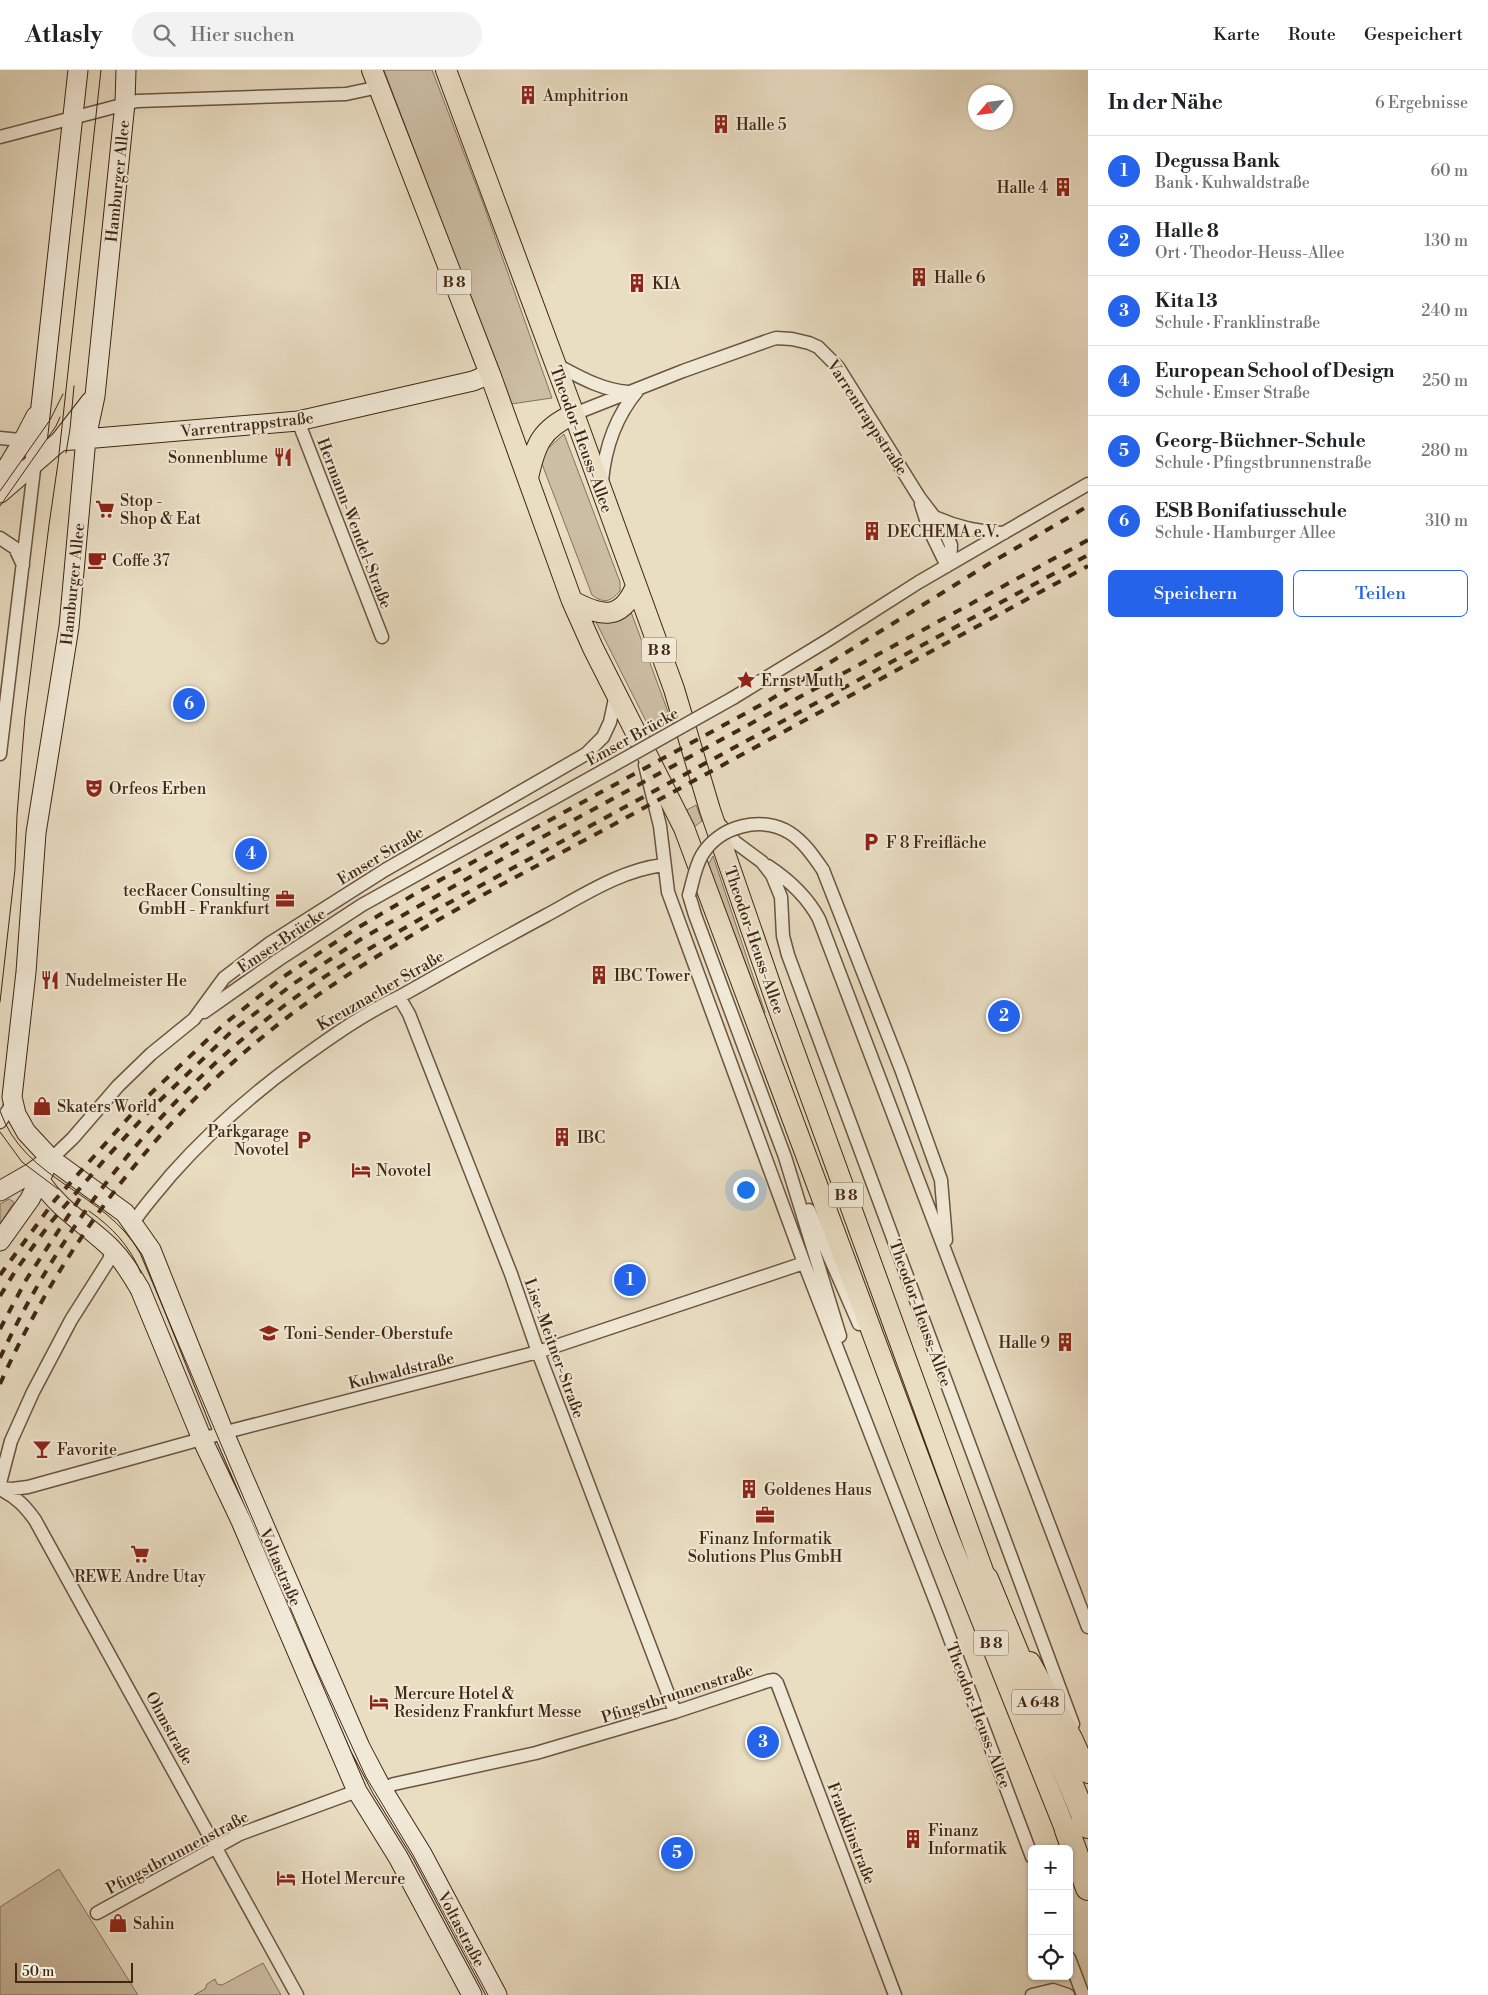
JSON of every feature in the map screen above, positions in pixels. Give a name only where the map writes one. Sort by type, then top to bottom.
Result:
[{"type":"highway","name":"Theodor-Heuss-Allee","points":[[986,1579],[1077,1828],[1088,1888]]},
{"type":"main road","name":"Theodor-Heuss-Allee","points":[[446,70],[674,689],[710,810],[817,1117],[986,1579],[1086,1769]]},
{"type":"main road","name":"Theodor-Heuss-Allee","points":[[375,79],[490,374],[572,601],[616,694],[684,828],[948,1536],[1077,1828]]},
{"type":"main road","points":[[528,478],[533,457],[540,440],[553,425],[574,414]]},
{"type":"main road","points":[[572,601],[592,611],[609,613],[626,604],[636,586]]},
{"type":"main road","points":[[1077,1828],[1088,1901]]},
{"type":"street","points":[[0,754],[35,461],[31,440],[43,396],[78,70]]},
{"type":"street","name":"Hamburger Allee","points":[[0,1122],[9,1109],[12,1097],[26,972],[36,834],[68,627],[86,438],[95,396],[125,103],[126,70]]},
{"type":"street","points":[[0,137],[125,103],[156,100],[346,94],[375,79]]},
{"type":"street","name":"Varrentrappstraße","points":[[574,414],[682,371],[776,338],[792,339],[818,347],[838,367],[919,496],[948,536],[952,556],[949,565]]},
{"type":"street","points":[[555,364],[603,387],[616,391],[635,390]]},
{"type":"street","name":"Varrentrappstraße","points":[[0,438],[60,441],[298,421],[473,381],[490,374]]},
{"type":"street","points":[[602,491],[604,461],[611,438],[619,418],[635,390]]},
{"type":"street","points":[[0,493],[60,441],[95,396]]},
{"type":"street","name":"Hermann-Wendel-Straße","points":[[298,421],[382,637]]},
{"type":"street","points":[[0,479],[31,440]]},
{"type":"street","name":"Emser Brücke","points":[[194,1020],[278,960],[362,905],[757,684],[949,565],[1088,484]]},
{"type":"street","name":"Varrentrappstraße","points":[[919,496],[930,529],[949,565]]},
{"type":"street","points":[[936,518],[966,529],[983,532],[1004,532]]},
{"type":"street","points":[[0,538],[15,548],[23,566]]},
{"type":"street","name":"Emser Straße","points":[[51,1159],[73,1138],[118,1086],[144,1061],[194,1020],[224,978],[270,943],[385,870],[586,754],[603,737],[610,722],[616,694]]},
{"type":"street","name":"Theodor-Heuss-Allee","points":[[637,734],[660,826],[663,865],[668,892],[804,1263],[941,1615],[1028,1846]]},
{"type":"street","name":"Theodor-Heuss-Allee","points":[[710,810],[735,842],[780,874],[806,898],[819,919],[1088,1627]]},
{"type":"street","name":"Theodor-Heuss-Allee","points":[[870,1434],[785,1157],[689,895],[696,869],[703,854],[721,835],[750,824],[766,825],[790,833],[801,842],[823,870],[901,1069],[941,1180],[947,1255]]},
{"type":"street","name":"Theodor-Heuss-Allee","points":[[762,862],[772,875],[780,897],[783,936],[788,955],[1068,1712],[1086,1769]]},
{"type":"street","name":"Kreuznacher Straße","points":[[133,1223],[142,1208],[201,1142],[234,1111],[269,1082],[338,1032],[375,1008],[399,997],[579,897],[625,875],[645,868],[663,865]]},
{"type":"street","name":"Lise-Meitner-Straße","points":[[399,997],[409,1014],[511,1274],[538,1352],[675,1712]]},
{"type":"street","name":"Hamburger Allee","points":[[12,1097],[20,1124],[51,1159]]},
{"type":"street","name":"Theodor-Heuss-Allee","points":[[785,1157],[917,1454]]},
{"type":"street","points":[[0,1241],[30,1199],[51,1159]]},
{"type":"street","points":[[0,1191],[51,1159]]},
{"type":"street","name":"Voltastraße","points":[[51,1159],[125,1213],[143,1237],[156,1260],[224,1432],[360,1747],[382,1789],[422,1854],[498,1995]]},
{"type":"street","name":"Voltastraße","points":[[40,1182],[58,1205],[112,1249],[128,1268],[140,1289],[202,1439],[241,1521],[357,1791],[398,1857],[472,1995]]},
{"type":"street","points":[[0,1483],[11,1440],[33,1392],[71,1320],[109,1260],[112,1249]]},
{"type":"street","name":"Kuhwaldstraße","points":[[0,1488],[28,1487],[224,1432],[538,1352],[804,1263]]},
{"type":"street","name":"Ohmstraße","points":[[0,1488],[15,1496],[35,1520],[298,1995]]},
{"type":"street","name":"Pfingstbrunnenstraße","points":[[382,1789],[394,1784],[536,1753],[675,1712],[768,1681],[774,1680],[777,1682]]},
{"type":"street","name":"Franklinstraße","points":[[777,1682],[895,1995]]},
{"type":"street","name":"Pfingstbrunnenstraße","points":[[97,1913],[246,1831],[357,1791]]},
{"type":"street","points":[[1073,1969],[1083,1995]]},
{"type":"street","points":[[1032,1995],[1053,1990],[1068,1995]]},
{"type":"shaded area","points":[[384,70],[432,70],[483,203],[552,398],[511,404]]},
{"type":"shaded area","points":[[564,434],[620,582],[620,591],[613,598],[603,601],[592,595],[542,464],[544,452]]},
{"type":"shaded area","points":[[631,612],[670,717],[650,729],[594,618],[614,621],[627,616]]},
{"type":"shaded area","points":[[696,805],[702,821],[694,827],[685,811]]},
{"type":"shaded area","points":[[713,856],[765,1013],[763,1013],[707,867]]},
{"type":"shaded area","points":[[9,1199],[14,1202],[0,1224],[0,1204]]},
{"type":"shaded area","points":[[59,1869],[138,1995],[0,1995],[0,1907]]},
{"type":"shaded area","points":[[263,1963],[281,1995],[194,1995],[205,1989],[207,1984],[215,1979],[217,1984],[222,1985]]},
{"type":"tram line","points":[[0,1002],[15,869],[17,815],[25,717],[58,463],[101,70]]},
{"type":"tram line","points":[[66,453],[74,386]]},
{"type":"tram line","points":[[0,491],[50,420],[63,394]]},
{"type":"tram line","points":[[0,506],[56,426],[60,417]]},
{"type":"tram line","points":[[0,1111],[12,1135],[28,1154],[46,1171],[107,1215],[125,1232],[140,1253],[314,1664],[366,1777],[413,1855],[488,1995]]},
{"type":"tram line","points":[[0,1132],[22,1162],[58,1189]]},
{"type":"tram line","points":[[89,1211],[120,1238],[137,1263],[141,1273]]},
{"type":"railway","points":[[0,1275],[55,1200],[147,1097],[223,1025],[286,975],[354,930],[420,891],[768,701],[987,565],[1088,506]]},
{"type":"railway","points":[[0,1296],[16,1270],[51,1222],[151,1109],[231,1032],[293,984],[361,939],[493,864],[1088,540]]},
{"type":"railway","points":[[0,1358],[27,1305],[57,1253],[90,1204],[127,1157],[166,1112],[208,1070],[253,1030],[300,994],[349,961],[432,912],[1088,555]]},
{"type":"railway","points":[[0,1384],[27,1328],[58,1275],[92,1223],[129,1173],[169,1126],[213,1081],[259,1040],[308,1002],[429,925],[1088,566]]},
{"type":"railway","points":[[0,1329],[26,1280],[82,1195]]},
{"type":"place","name":"Amphitrion","points":[[528,95]]},
{"type":"place","name":"Halle 5","points":[[721,124]]},
{"type":"place","name":"Halle 4","points":[[1063,187]]},
{"type":"place","name":"Halle 6","points":[[919,277]]},
{"type":"place","name":"KIA","points":[[637,283]]},
{"type":"place","name":"Sonnenblume","points":[[283,457]]},
{"type":"place","name":"Stop - Shop & Eat","points":[[105,509]]},
{"type":"place","name":"DECHEMA e.V.","points":[[872,531]]},
{"type":"place","name":"Coffe 37","points":[[97,560]]},
{"type":"place","name":"Ernst Muth","points":[[746,680]]},
{"type":"place","name":"ESB Bonifatiusschule","points":[[189,704]]},
{"type":"place","name":"Orfeos Erben","points":[[94,788]]},
{"type":"place","name":"F 8 Freifläche","points":[[871,842]]},
{"type":"place","name":"European School of Design","points":[[251,854]]},
{"type":"place","name":"tecRacer Consulting GmbH - Frankfurt","points":[[285,899]]},
{"type":"place","name":"IBC Tower","points":[[599,975]]},
{"type":"place","name":"Nudelmeister He","points":[[50,980]]},
{"type":"place","name":"Halle 8","points":[[1004,1016]]},
{"type":"place","name":"Skaters World","points":[[42,1106]]},
{"type":"place","name":"IBC","points":[[562,1137]]},
{"type":"place","name":"Parkgarage Novotel","points":[[304,1140]]},
{"type":"place","name":"Novotel","points":[[361,1170]]},
{"type":"place","name":"Degussa Bank","points":[[630,1280]]},
{"type":"place","name":"Toni-Sender-Oberstufe","points":[[269,1333]]},
{"type":"place","name":"Halle 9","points":[[1065,1342]]},
{"type":"place","name":"Favorite","points":[[42,1449]]},
{"type":"place","name":"Goldenes Haus","points":[[749,1489]]},
{"type":"place","name":"Finanz Informatik Solutions Plus GmbH","points":[[765,1515]]},
{"type":"place","name":"REWE Andre Utay","points":[[140,1554]]},
{"type":"place","name":"Mercure Hotel & Residenz Frankfurt Messe","points":[[379,1702]]},
{"type":"place","name":"Kita 13","points":[[763,1742]]},
{"type":"place","name":"Finanz Informatik","points":[[913,1839]]},
{"type":"place","name":"Georg-Büchner-Schule","points":[[677,1853]]},
{"type":"place","name":"Hotel Mercure","points":[[286,1878]]},
{"type":"place","name":"Sahin","points":[[118,1923]]}]
